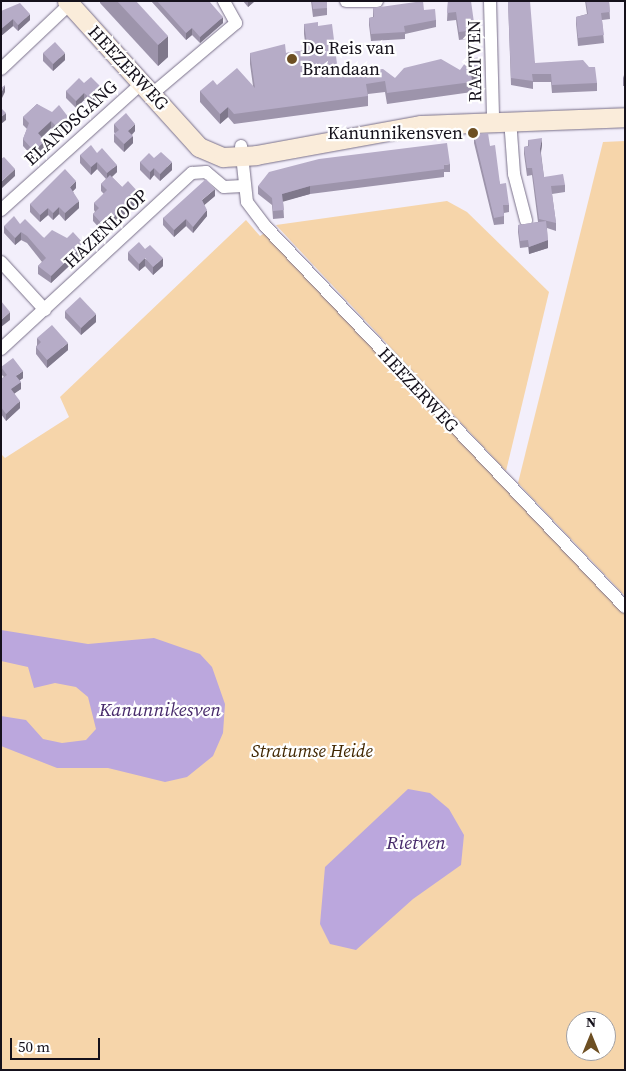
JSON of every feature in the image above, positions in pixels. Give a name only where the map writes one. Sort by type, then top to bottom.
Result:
[{"type":"street","name":"ELANDSGANG","points":[[1,210],[147,88],[236,23],[224,1]]},
{"type":"street","points":[[347,2],[377,1]]},
{"type":"street","name":"RAATVEN","points":[[490,1],[502,119]]},
{"type":"street","name":"HEEZERWEG","points":[[70,2],[190,133],[222,147],[241,152],[243,186],[247,202],[265,226],[625,607]]},
{"type":"street","points":[[1,69],[70,2]]},
{"type":"street","points":[[241,152],[321,140],[502,119],[625,117]]},
{"type":"street","points":[[502,119],[526,220]]},
{"type":"street","name":"HAZENLOOP","points":[[1,349],[192,173],[206,172],[224,187],[243,186]]},
{"type":"street","points":[[1,262],[44,310]]},
{"type":"green space","points":[[625,141],[625,596],[518,483],[603,142]]},
{"type":"green space","points":[[447,201],[467,212],[549,292],[506,471],[276,225]]},
{"type":"green space","name":"Stratumse Heide","points":[[246,220],[260,236],[266,232],[625,610],[625,1070],[1,1070],[1,454],[5,458],[69,417],[60,397]]},
{"type":"water","name":"Kanunnikesven","points":[[1,630],[88,644],[154,638],[200,654],[212,667],[225,704],[223,733],[213,756],[187,777],[165,782],[108,768],[57,768],[1,746],[1,716],[26,720],[43,739],[62,743],[86,740],[96,729],[88,697],[76,687],[55,683],[34,688],[28,667],[1,661]]},
{"type":"water","name":"Rietven","points":[[408,789],[430,793],[449,809],[464,835],[461,865],[413,899],[356,950],[330,944],[320,924],[325,867]]},
{"type":"building","points":[[117,1],[136,1],[168,36],[158,45]]},
{"type":"building","points":[[157,1],[209,1],[223,17],[200,37],[192,28],[186,33]]},
{"type":"building","points":[[312,1],[327,1],[327,8],[313,9]]},
{"type":"building","points":[[423,1],[424,10],[435,9],[436,20],[404,26],[405,32],[371,34],[369,18],[374,17],[373,8]]},
{"type":"building","points":[[448,1],[471,1],[475,30],[459,32],[456,12],[447,13]]},
{"type":"building","points":[[508,1],[530,1],[535,63],[583,60],[589,67],[595,67],[597,83],[552,85],[551,74],[532,74],[533,81],[511,78]]},
{"type":"building","points":[[586,1],[609,1],[610,12],[601,13],[604,35],[578,38],[576,17],[588,14]]},
{"type":"building","points":[[20,3],[30,14],[18,25],[13,19],[1,29],[1,11]]},
{"type":"building","points":[[318,22],[318,26],[332,24],[338,72],[383,69],[395,78],[404,68],[441,59],[460,70],[468,59],[481,57],[481,68],[471,73],[472,82],[387,93],[385,81],[366,84],[368,96],[234,114],[228,107],[220,114],[200,91],[213,80],[217,85],[237,68],[255,88],[250,53],[285,44],[286,53],[308,50],[304,24]]},
{"type":"building","points":[[55,42],[65,53],[53,64],[43,53]]},
{"type":"building","points":[[91,77],[101,87],[90,98],[84,93],[76,101],[66,91],[79,78],[84,83]]},
{"type":"building","points":[[37,104],[52,112],[59,105],[69,118],[58,128],[51,121],[38,133],[45,141],[34,151],[23,139],[29,123],[23,117]]},
{"type":"building","points":[[1,108],[6,113],[1,117]]},
{"type":"building","points":[[126,113],[135,124],[128,131],[133,136],[124,144],[114,134],[119,130],[114,124]]},
{"type":"building","points":[[488,133],[490,146],[495,145],[500,184],[506,183],[509,205],[503,205],[504,216],[494,218],[474,135]]},
{"type":"building","points":[[542,138],[540,149],[544,177],[563,174],[565,185],[551,186],[556,223],[539,219],[532,168],[527,168],[524,147],[529,146],[528,140]]},
{"type":"building","points":[[447,143],[450,164],[444,165],[444,169],[310,186],[282,194],[284,210],[273,211],[272,198],[258,186],[269,172],[319,159]]},
{"type":"building","points":[[91,145],[97,153],[102,148],[117,165],[107,173],[97,162],[91,167],[80,155]]},
{"type":"building","points":[[161,152],[172,162],[160,174],[154,168],[150,172],[140,162],[149,153],[154,158]]},
{"type":"building","points":[[4,157],[15,169],[1,182],[1,159]]},
{"type":"building","points":[[65,169],[76,181],[70,187],[79,201],[65,213],[59,207],[53,213],[48,208],[40,215],[30,204]]},
{"type":"building","points":[[110,175],[122,187],[128,181],[139,193],[104,226],[93,214],[99,208],[94,203],[107,190],[101,184]]},
{"type":"building","points":[[206,179],[215,189],[202,200],[207,210],[193,227],[186,219],[174,230],[163,218]]},
{"type":"building","points":[[14,216],[20,224],[25,219],[44,238],[52,230],[67,238],[73,232],[84,244],[51,276],[38,266],[46,258],[27,236],[21,232],[15,238],[4,226]]},
{"type":"building","points":[[546,221],[548,240],[529,247],[528,240],[520,241],[518,225]]},
{"type":"building","points":[[139,242],[145,249],[150,245],[163,258],[153,267],[145,258],[139,264],[128,252]]},
{"type":"building","points":[[80,297],[96,314],[81,328],[65,311]]},
{"type":"building","points":[[1,301],[10,312],[1,320]]},
{"type":"building","points":[[52,325],[68,343],[47,360],[36,347],[41,342],[37,338]]},
{"type":"building","points":[[13,358],[23,371],[16,376],[21,382],[11,389],[20,401],[6,414],[1,407],[1,379],[7,375],[1,367]]},
{"type":"place","name":"De Reis van Brandaan","points":[[292,59]]},
{"type":"place","name":"Kanunnikensven","points":[[473,133]]}]
